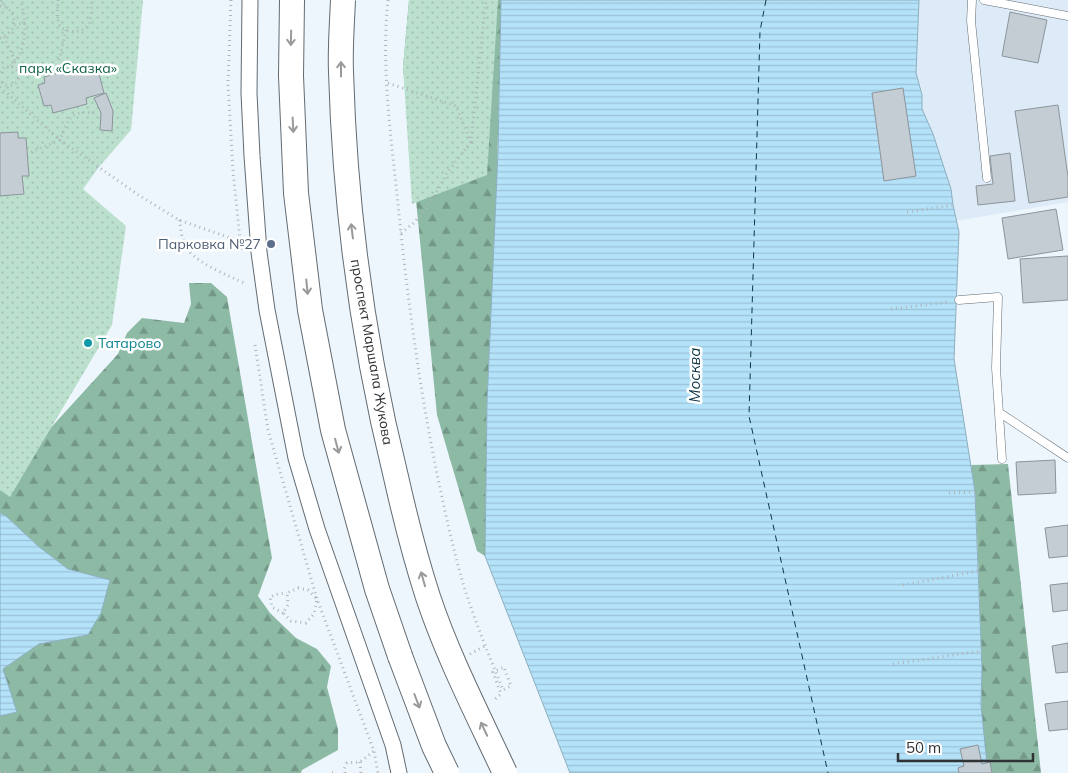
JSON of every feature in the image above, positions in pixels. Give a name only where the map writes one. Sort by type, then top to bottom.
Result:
[{"type":"main road","points":[[292,0],[290,76],[296,193],[310,310],[333,430],[380,597],[403,665],[434,746],[447,773]]},
{"type":"main road","name":"проспект Маршала Жукова","points":[[343,0],[341,70],[346,184],[361,303],[380,413],[403,508],[428,597],[464,685],[505,773]]},
{"type":"street","points":[[250,0],[249,93],[252,156],[259,252],[267,310],[299,466],[317,529],[394,745],[399,773]]},
{"type":"lane","points":[[972,0],[971,21],[987,178]]},
{"type":"lane","points":[[984,0],[1068,16]]},
{"type":"lane","points":[[959,300],[998,298],[996,368],[1002,459]]},
{"type":"lane","points":[[1000,413],[1068,458]]},
{"type":"path","points":[[1,0],[15,18],[11,31],[2,38],[16,62]]},
{"type":"path","points":[[0,70],[16,62],[23,42],[25,23],[20,0]]},
{"type":"path","points":[[58,0],[59,22],[62,29],[80,31],[86,29],[90,23],[92,0]]},
{"type":"path","points":[[0,87],[60,140],[140,196],[179,220],[239,241],[228,84],[231,0]]},
{"type":"path","points":[[388,0],[385,26],[390,128],[401,233],[428,429],[459,569],[474,617],[494,666],[497,674],[503,690],[511,686],[504,667],[498,669],[493,672],[501,694]]},
{"type":"path","points":[[401,233],[414,223],[431,202],[447,173],[470,142],[486,0]]},
{"type":"path","points":[[0,6],[5,6]]},
{"type":"path","points":[[14,25],[25,23]]},
{"type":"path","points":[[58,65],[66,30]]},
{"type":"path","points":[[10,96],[14,85],[18,81],[19,72],[11,66]]},
{"type":"path","points":[[0,80],[5,85],[14,85]]},
{"type":"path","points":[[388,83],[456,106],[470,142]]},
{"type":"path","points":[[31,152],[60,140],[69,118],[80,111],[95,113]]},
{"type":"path","points":[[907,212],[952,205]]},
{"type":"path","points":[[179,220],[184,244],[190,252],[201,262],[246,284]]},
{"type":"path","points":[[891,309],[959,300]]},
{"type":"path","points":[[949,493],[975,492]]},
{"type":"path","points":[[903,585],[978,571]]},
{"type":"path","points":[[298,588],[308,590],[317,599],[314,614],[306,623],[291,621],[283,613],[272,607],[270,598],[278,594],[287,593],[298,588]]},
{"type":"path","points":[[283,613],[288,605],[287,593]]},
{"type":"path","points":[[893,664],[981,651]]},
{"type":"path","points":[[345,773],[344,769],[347,763],[360,762],[374,751]]},
{"type":"path","points":[[360,762],[361,773]]},
{"type":"path","points":[[0,771],[11,773]]},
{"type":"shaded area","points":[[919,0],[1068,0],[1068,202],[956,221],[933,134],[922,109],[922,95],[916,73]]},
{"type":"green space","name":"парк «Сказка»","points":[[0,0],[143,0],[131,130],[83,189],[126,226],[112,325],[10,497],[0,490]]},
{"type":"green space","points":[[409,0],[501,0],[497,178],[487,403],[485,556],[477,551],[437,415],[403,67]]},
{"type":"green space","points":[[409,0],[498,0],[487,175],[412,204],[403,67]]},
{"type":"green space","points":[[189,283],[211,283],[227,297],[272,558],[258,596],[270,613],[296,638],[317,649],[331,666],[327,687],[338,729],[338,750],[302,770],[301,773],[0,773],[0,716],[17,712],[3,669],[39,644],[88,635],[110,580],[68,569],[0,513],[0,451],[46,433],[118,354],[127,333],[142,318],[184,323],[191,304]]},
{"type":"green space","points":[[1008,464],[1041,773],[988,773],[981,715],[982,668],[977,532],[975,492],[971,465]]},
{"type":"water","name":"Москва","points":[[501,0],[919,0],[916,73],[922,95],[922,109],[933,134],[951,189],[959,232],[954,359],[975,492],[982,668],[981,705],[988,773],[570,773],[485,556],[487,403],[498,151]]},
{"type":"water","points":[[0,513],[68,569],[110,580],[101,613],[88,635],[39,644],[3,669],[17,712],[0,716]]},
{"type":"building","points":[[1010,12],[1047,20],[1038,63],[1002,56]]},
{"type":"building","points":[[77,68],[78,75],[98,70],[104,93],[86,98],[87,104],[53,113],[51,105],[44,106],[38,85],[45,83],[44,77]]},
{"type":"building","points":[[903,88],[916,176],[884,181],[872,93]]},
{"type":"building","points":[[106,93],[113,111],[112,131],[100,130],[101,113],[94,98]]},
{"type":"building","points":[[1058,105],[1068,177],[1068,197],[1029,203],[1015,111]]},
{"type":"building","points":[[18,132],[18,138],[26,138],[29,176],[22,176],[24,194],[0,196],[0,133]]},
{"type":"building","points":[[1010,153],[1015,201],[978,205],[976,186],[993,184],[990,156]]},
{"type":"building","points":[[1056,209],[1063,250],[1008,259],[1002,218]]},
{"type":"building","points":[[1068,256],[1068,300],[1023,303],[1020,259]]},
{"type":"building","points":[[1055,460],[1056,493],[1018,495],[1016,462]]},
{"type":"building","points":[[1068,525],[1068,556],[1049,558],[1045,528]]},
{"type":"building","points":[[1068,583],[1068,610],[1053,612],[1050,585]]},
{"type":"building","points":[[1068,643],[1068,672],[1056,673],[1052,646]]},
{"type":"building","points":[[1068,701],[1068,729],[1049,731],[1045,704]]},
{"type":"building","points":[[978,745],[982,764],[990,762],[992,773],[959,773],[958,768],[964,766],[960,749]]},
{"type":"ferry route","points":[[766,0],[760,31],[749,416],[828,773]]},
{"type":"place","name":"Парковка №27","points":[[271,244]]},
{"type":"place","name":"Татарово","points":[[88,343]]}]
